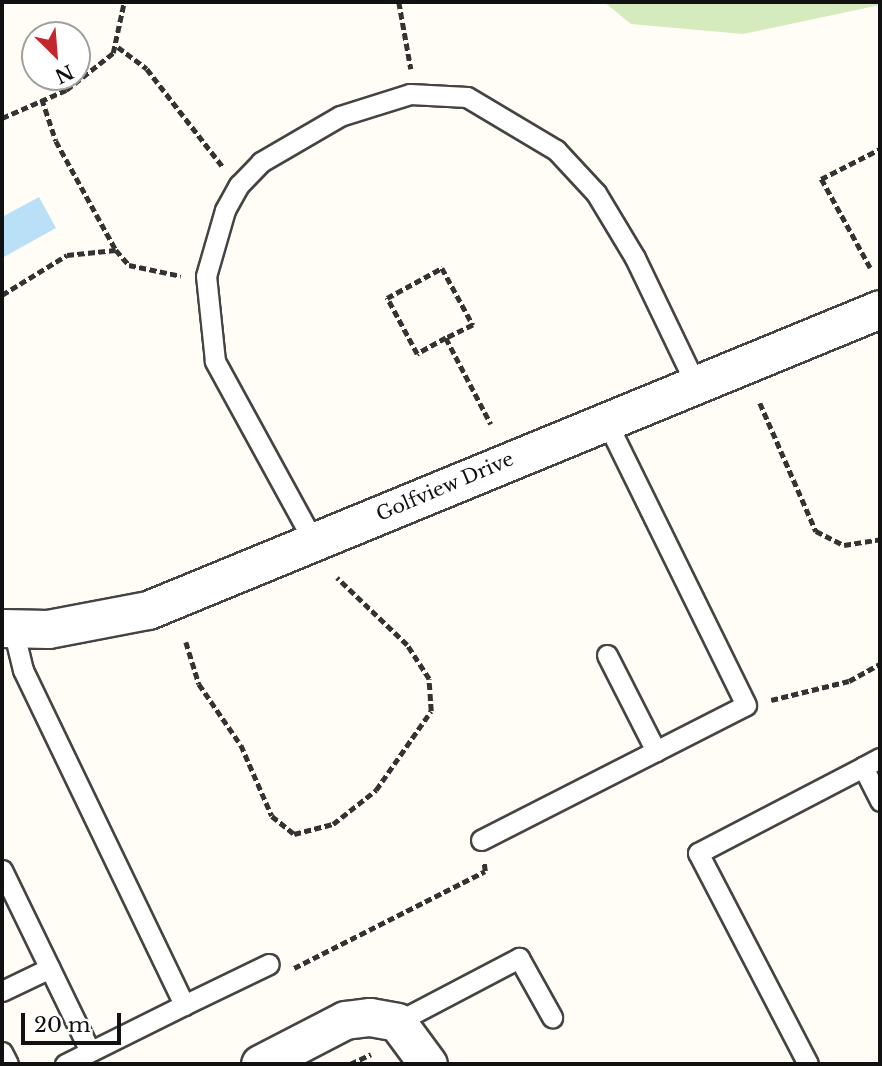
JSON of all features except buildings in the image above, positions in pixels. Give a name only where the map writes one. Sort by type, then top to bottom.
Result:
[{"type":"street","name":"Golfview Drive","points":[[7,629],[99,623],[148,610],[315,544],[606,420],[696,386],[880,309]]},
{"type":"street","points":[[260,1064],[345,1020],[397,1022],[428,1064]]},
{"type":"lane","points":[[315,544],[215,361],[206,276],[239,185],[261,162],[340,116],[410,94],[467,97],[556,150],[596,193],[628,247],[696,386]]},
{"type":"lane","points":[[481,840],[746,705],[606,420]]},
{"type":"lane","points":[[7,629],[23,670],[184,1005]]},
{"type":"lane","points":[[607,655],[656,751]]},
{"type":"lane","points":[[808,1064],[698,853],[871,762],[880,801]]},
{"type":"lane","points":[[2,870],[90,1052]]},
{"type":"lane","points":[[397,1022],[519,958],[552,1017]]},
{"type":"lane","points":[[65,1064],[270,964]]},
{"type":"lane","points":[[2,991],[50,968]]},
{"type":"lane","points":[[2,1052],[8,1064]]},
{"type":"path","points":[[2,118],[80,81],[118,47],[124,2]]},
{"type":"path","points":[[399,2],[412,46]]},
{"type":"path","points":[[118,47],[147,69],[208,147]]},
{"type":"path","points":[[42,100],[56,141],[116,250],[129,265],[155,275]]},
{"type":"path","points":[[870,268],[821,179],[880,149]]},
{"type":"path","points":[[2,295],[67,255],[116,250]]},
{"type":"path","points":[[442,268],[472,325],[446,338],[417,354],[387,298],[442,268]]},
{"type":"path","points":[[446,338],[491,424]]},
{"type":"path","points":[[760,403],[816,531],[844,545],[880,539]]},
{"type":"path","points":[[186,642],[198,684],[241,745],[272,816],[294,834],[333,824],[376,790],[431,710],[429,679],[407,645],[337,578]]},
{"type":"path","points":[[746,705],[849,681],[880,664]]},
{"type":"path","points":[[270,964],[289,970],[485,871],[481,840]]},
{"type":"green space","points":[[604,2],[880,2],[880,5],[743,34],[631,24]]},
{"type":"water","points":[[39,197],[56,228],[2,258],[2,217]]}]
